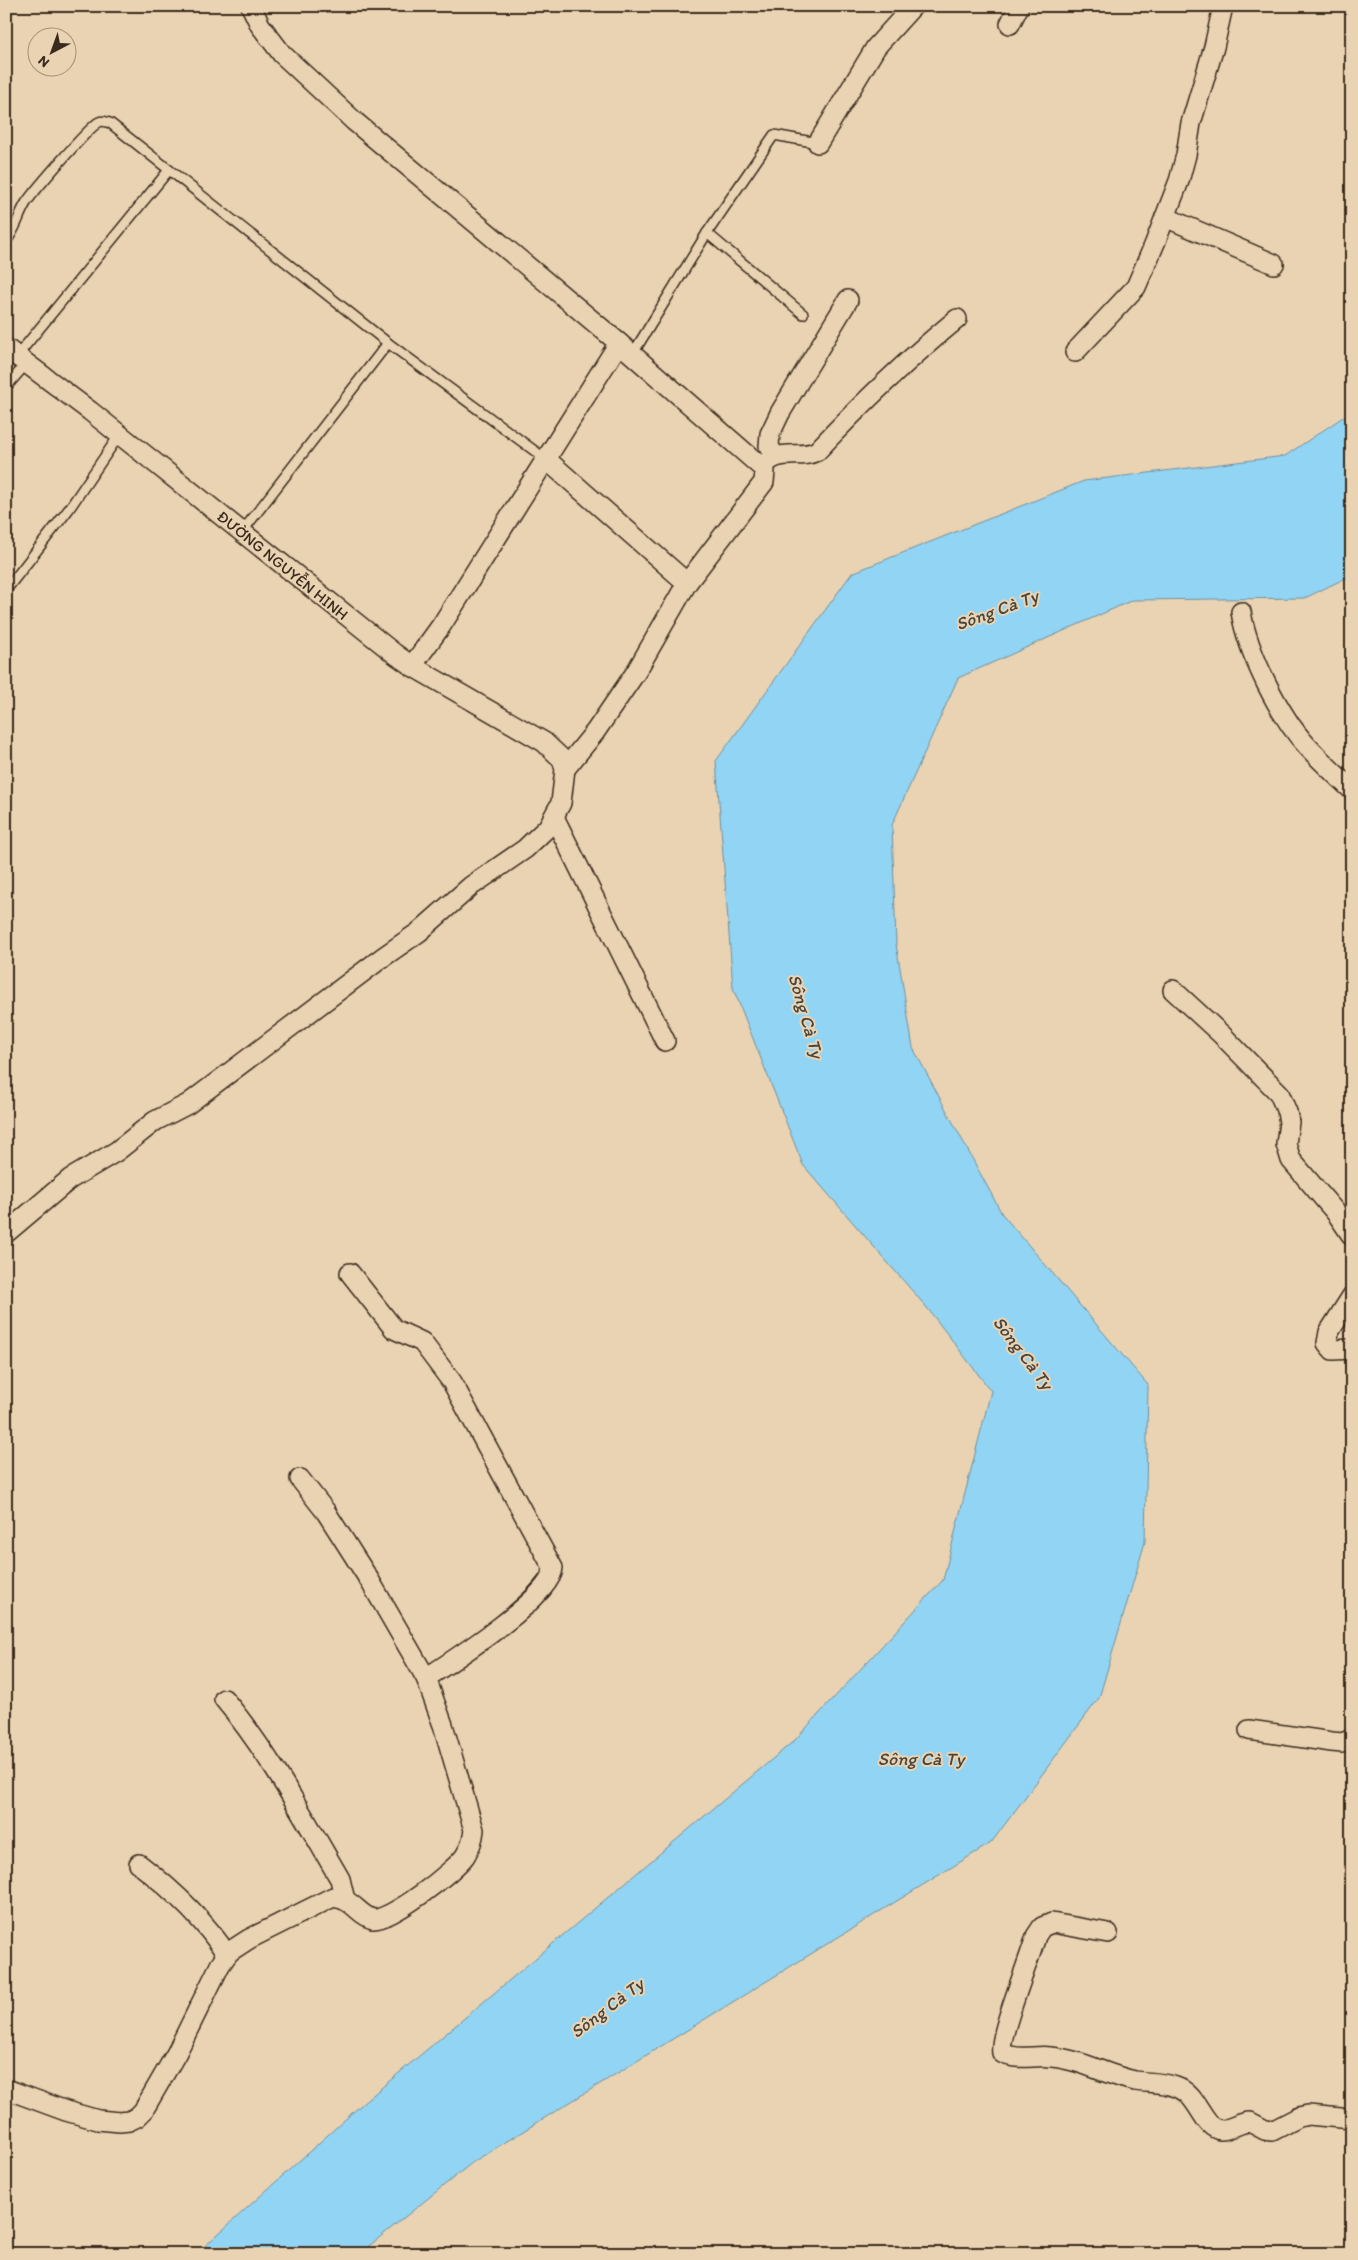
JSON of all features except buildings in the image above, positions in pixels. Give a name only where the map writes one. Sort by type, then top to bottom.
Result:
[{"type":"street","points":[[251,6],[260,25],[282,54],[354,121],[625,349],[768,462]]},
{"type":"street","points":[[818,143],[876,47],[913,6]]},
{"type":"street","points":[[1010,24],[1019,6]]},
{"type":"street","points":[[1074,352],[1136,287],[1165,218],[1184,164],[1190,123],[1214,47],[1223,6]]},
{"type":"street","points":[[1165,218],[1274,264]]},
{"type":"street","points":[[6,1233],[70,1179],[117,1151],[155,1121],[188,1104],[419,932],[471,886],[525,849],[548,827],[561,803],[565,769],[596,732],[636,672],[687,583],[764,482],[770,434],[780,413],[848,300]]},
{"type":"street","points":[[768,462],[786,455],[809,455],[817,451],[862,402],[912,356],[957,319]]},
{"type":"street","points":[[412,666],[441,626],[547,460],[625,349]]},
{"type":"street","name":"ĐƯỜNG NGUYỄN HINH","points":[[17,356],[120,434],[412,666],[544,742],[562,759],[565,769]]},
{"type":"street","points":[[547,460],[687,583]]},
{"type":"street","points":[[1241,612],[1244,630],[1285,718],[1307,747],[1352,790]]},
{"type":"street","points":[[554,817],[664,1041]]},
{"type":"street","points":[[1173,990],[1222,1035],[1278,1093],[1287,1112],[1289,1122],[1286,1144],[1291,1160],[1337,1214],[1352,1236]]},
{"type":"street","points":[[350,1273],[394,1328],[422,1342],[452,1382],[553,1568],[549,1581],[514,1616],[426,1678]]},
{"type":"street","points":[[1352,1296],[1329,1332],[1327,1343],[1333,1350],[1352,1349]]},
{"type":"street","points":[[6,2089],[66,2111],[98,2120],[120,2122],[129,2121],[137,2117],[143,2111],[176,2054],[227,1955],[249,1939],[333,1898],[345,1900],[366,1916],[374,1919],[391,1915],[404,1908],[465,1856],[473,1838],[474,1830],[443,1725],[426,1678],[374,1588],[326,1512],[300,1479]]},
{"type":"street","points":[[224,1699],[250,1729],[264,1752],[340,1879],[345,1900]]},
{"type":"street","points":[[1249,1730],[1342,1743],[1352,1739]]},
{"type":"street","points":[[139,1864],[202,1920],[227,1955]]},
{"type":"street","points":[[1108,1933],[1052,1923],[1042,1928],[1036,1936],[1001,2043],[1002,2052],[1009,2056],[1050,2057],[1070,2060],[1134,2081],[1174,2086],[1190,2095],[1205,2118],[1216,2128],[1222,2130],[1250,2122],[1265,2130],[1272,2130],[1299,2117],[1308,2115],[1352,2119]]},
{"type":"lane","points":[[6,241],[17,224],[26,204],[97,123],[103,121],[110,123],[388,343],[547,460]]},
{"type":"lane","points":[[625,349],[774,134],[818,143]]},
{"type":"lane","points":[[6,387],[17,356],[169,170]]},
{"type":"lane","points":[[706,233],[803,314]]},
{"type":"lane","points":[[242,532],[388,343]]},
{"type":"lane","points":[[6,590],[69,509],[120,434]]},
{"type":"water","name":"Sông Cà Ty","points":[[1352,411],[1352,575],[1305,598],[1133,600],[958,678],[892,825],[896,944],[913,1048],[1002,1214],[1148,1385],[1145,1542],[1099,1698],[991,1843],[473,2162],[359,2254],[196,2254],[361,2105],[795,1740],[943,1580],[991,1391],[928,1309],[803,1165],[733,988],[716,761],[852,573],[1084,481],[1285,456]]}]
